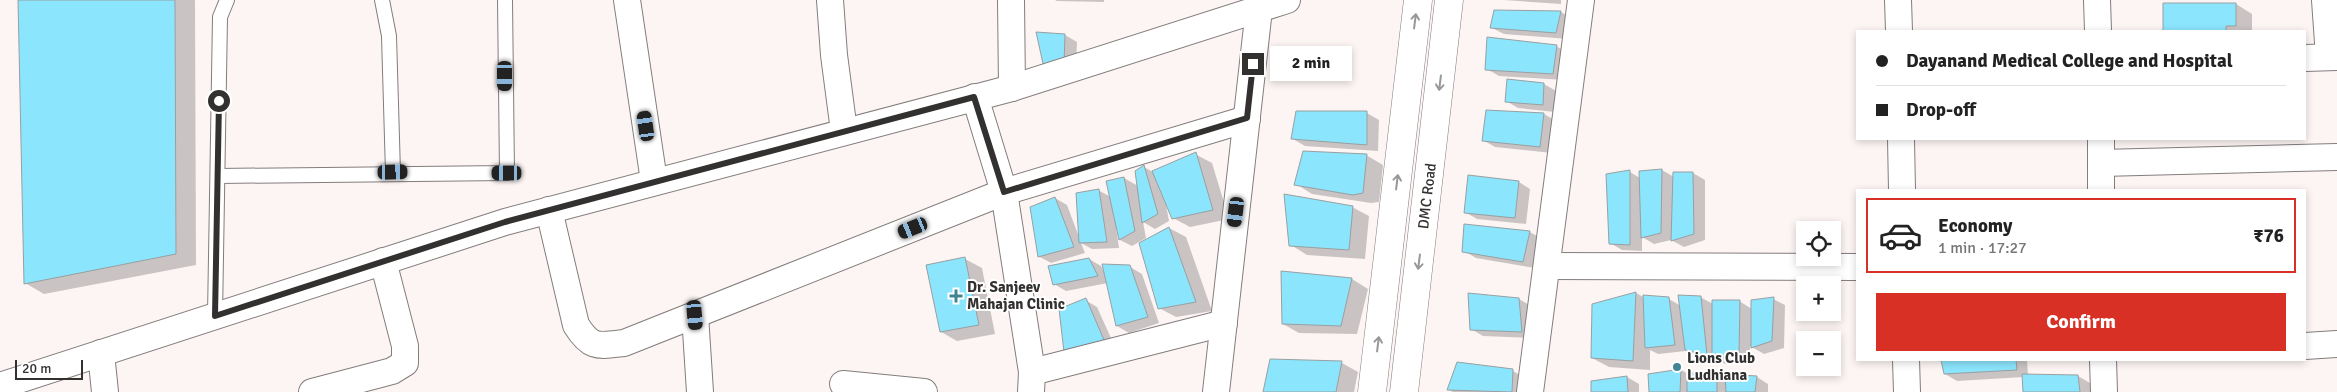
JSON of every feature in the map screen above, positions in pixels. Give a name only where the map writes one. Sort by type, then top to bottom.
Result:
[{"type":"street","points":[[627,0],[654,181]]},
{"type":"street","points":[[830,0],[834,55],[844,131]]},
{"type":"street","points":[[1011,0],[1012,88]]},
{"type":"street","points":[[0,386],[383,261],[549,210],[1012,88],[1287,0]]},
{"type":"street","points":[[1372,392],[1418,0]]},
{"type":"street","name":"DMC Road","points":[[1404,392],[1449,0]]},
{"type":"street","points":[[1530,392],[1548,266],[1581,0]]},
{"type":"street","points":[[1898,0],[1899,30]]},
{"type":"street","points":[[2097,0],[2098,30]]},
{"type":"street","points":[[2324,57],[2325,0]]},
{"type":"street","points":[[1216,392],[1259,9]]},
{"type":"street","points":[[974,97],[1004,192],[1031,382],[1224,323]]},
{"type":"street","points":[[549,210],[572,314],[585,339],[594,345],[624,343],[1004,192],[1247,118]]},
{"type":"street","points":[[1901,140],[1902,189]]},
{"type":"street","points":[[2101,189],[2101,151],[2337,157]]},
{"type":"street","points":[[312,392],[392,371],[405,363],[405,346],[383,261]]},
{"type":"street","points":[[1548,266],[1856,267]]},
{"type":"street","points":[[695,315],[700,392]]},
{"type":"street","points":[[2306,346],[2337,344]]},
{"type":"street","points":[[101,353],[105,392]]},
{"type":"street","points":[[1906,361],[1907,392]]},
{"type":"street","points":[[2103,361],[2104,392]]},
{"type":"street","points":[[844,384],[924,392]]},
{"type":"lane","points":[[215,316],[220,17],[227,0]]},
{"type":"lane","points":[[382,0],[389,36],[393,172]]},
{"type":"lane","points":[[218,176],[393,172],[507,173],[505,0]]},
{"type":"building","points":[[18,0],[175,0],[176,254],[24,284]]},
{"type":"building","points":[[2163,3],[2236,3],[2236,26],[2226,26],[2226,30],[2163,30]]},
{"type":"building","points":[[1494,10],[1561,11],[1556,33],[1490,28]]},
{"type":"building","points":[[1036,32],[1065,34],[1064,65],[1044,68]]},
{"type":"building","points":[[1487,37],[1557,45],[1553,74],[1485,70]]},
{"type":"building","points":[[1507,79],[1544,83],[1543,105],[1505,102]]},
{"type":"building","points":[[1486,110],[1544,113],[1540,147],[1482,141]]},
{"type":"building","points":[[1296,111],[1367,111],[1367,145],[1291,139]]},
{"type":"building","points":[[1303,151],[1367,154],[1363,193],[1353,195],[1294,185]]},
{"type":"building","points":[[1196,152],[1213,210],[1172,219],[1152,171]]},
{"type":"building","points":[[1144,165],[1158,214],[1142,223],[1135,171]]},
{"type":"building","points":[[1662,169],[1661,233],[1641,238],[1639,171]]},
{"type":"building","points":[[1630,170],[1630,245],[1609,244],[1606,174]]},
{"type":"building","points":[[1673,172],[1693,172],[1694,234],[1671,241]]},
{"type":"building","points":[[1468,175],[1519,181],[1515,218],[1464,213]]},
{"type":"building","points":[[1124,177],[1135,231],[1119,240],[1106,181]]},
{"type":"building","points":[[1099,189],[1107,242],[1079,243],[1076,193]]},
{"type":"building","points":[[1284,194],[1353,206],[1349,250],[1289,246]]},
{"type":"building","points":[[1055,197],[1074,247],[1038,257],[1030,207]]},
{"type":"building","points":[[1464,224],[1530,231],[1523,262],[1462,252]]},
{"type":"building","points":[[1169,227],[1196,302],[1158,309],[1139,243]]},
{"type":"building","points":[[965,257],[979,325],[940,332],[926,265]]},
{"type":"building","points":[[1089,258],[1098,276],[1053,285],[1048,266]]},
{"type":"building","points":[[1102,264],[1130,265],[1148,317],[1116,326]]},
{"type":"building","points":[[1281,271],[1352,278],[1341,326],[1282,324]]},
{"type":"building","points":[[1636,292],[1633,361],[1591,358],[1592,304]]},
{"type":"building","points":[[1468,293],[1519,298],[1522,332],[1470,330]]},
{"type":"building","points":[[1643,295],[1669,297],[1675,345],[1645,348]]},
{"type":"building","points":[[1678,295],[1701,296],[1707,355],[1685,350]]},
{"type":"building","points":[[1774,297],[1772,341],[1751,348],[1751,300]]},
{"type":"building","points":[[1086,298],[1104,340],[1064,352],[1059,309]]},
{"type":"building","points":[[1712,300],[1740,300],[1739,355],[1712,358]]},
{"type":"building","points":[[1270,359],[1342,361],[1336,392],[1263,392]]},
{"type":"building","points":[[1941,361],[2016,361],[2017,370],[1944,374]]},
{"type":"building","points":[[1457,362],[1513,369],[1512,392],[1447,390]]},
{"type":"building","points":[[1681,369],[1680,392],[1649,392],[1648,374]]},
{"type":"building","points":[[1717,372],[1717,392],[1687,392],[1687,373]]},
{"type":"building","points":[[1725,374],[1757,376],[1755,392],[1726,392]]},
{"type":"building","points":[[2022,374],[2078,375],[2080,392],[2023,392]]},
{"type":"building","points":[[1627,376],[1628,392],[1591,392],[1591,381]]},
{"type":"place","name":"Dr. Sanjeev Mahajan Clinic","points":[[956,296]]},
{"type":"place","name":"Lions Club Ludhiana","points":[[1677,367]]},
{"type":"route","points":[[219,101],[215,316],[505,222],[974,97],[1004,192],[1247,118],[1253,64]]}]
